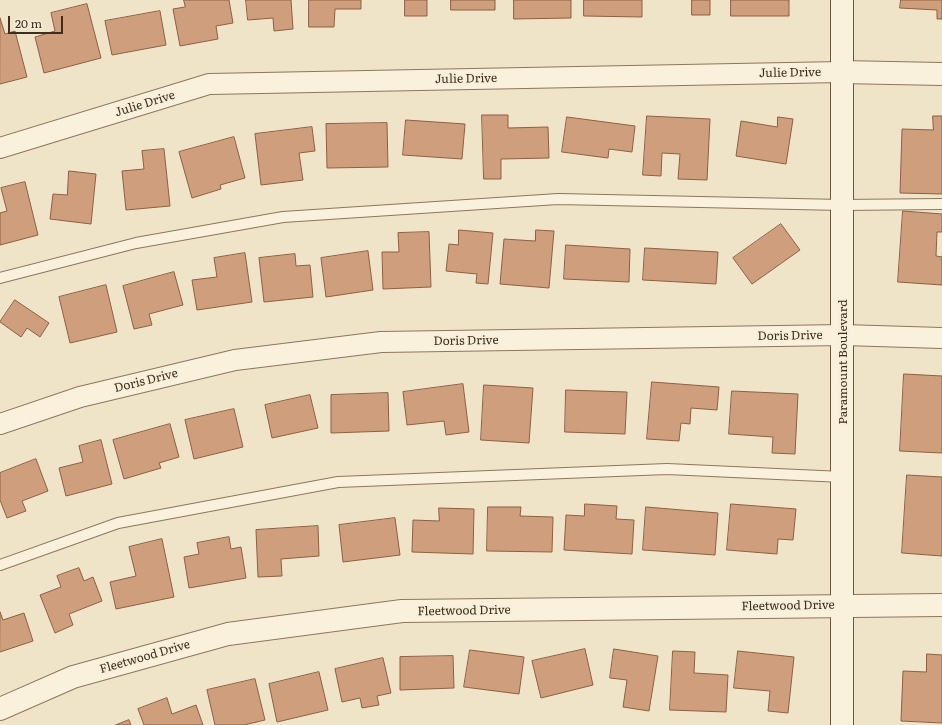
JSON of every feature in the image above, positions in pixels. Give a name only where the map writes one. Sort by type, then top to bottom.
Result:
[{"type":"street","name":"Paramount Boulevard","points":[[842,0],[841,72],[844,335],[842,725]]},
{"type":"street","name":"Julie Drive","points":[[0,148],[209,84],[841,72],[942,74]]},
{"type":"street","name":"Doris Drive","points":[[0,424],[80,397],[235,360],[381,342],[844,335],[942,338]]},
{"type":"street","name":"Fleetwood Drive","points":[[0,709],[73,677],[228,634],[402,611],[942,605]]},
{"type":"lane","points":[[0,278],[136,243],[283,217],[558,199],[842,205],[942,204]]},
{"type":"lane","points":[[0,565],[118,524],[338,482],[667,469],[843,477]]},
{"type":"building","points":[[184,0],[229,0],[233,23],[216,26],[218,39],[180,46],[173,9],[185,7]]},
{"type":"building","points":[[246,0],[291,0],[293,29],[274,31],[273,18],[248,20]]},
{"type":"building","points":[[309,0],[361,0],[361,9],[335,9],[334,27],[309,27]]},
{"type":"building","points":[[405,0],[427,0],[427,16],[405,16]]},
{"type":"building","points":[[451,0],[495,0],[495,10],[451,10]]},
{"type":"building","points":[[514,0],[571,0],[571,18],[514,19]]},
{"type":"building","points":[[584,0],[642,0],[642,17],[584,16]]},
{"type":"building","points":[[692,0],[710,0],[710,15],[692,15]]},
{"type":"building","points":[[731,0],[789,0],[789,16],[731,16]]},
{"type":"building","points":[[901,0],[942,0],[942,19],[937,19],[937,10],[900,8]]},
{"type":"building","points":[[87,4],[101,58],[44,73],[35,37],[55,31],[51,13]]},
{"type":"building","points":[[160,11],[166,45],[112,55],[105,21]]},
{"type":"building","points":[[0,18],[5,34],[15,31],[27,77],[0,84]]},
{"type":"building","points":[[482,115],[508,115],[508,128],[548,127],[549,158],[501,159],[501,179],[484,179]]},
{"type":"building","points":[[647,116],[710,119],[707,180],[678,179],[680,154],[662,153],[661,176],[643,175]]},
{"type":"building","points":[[933,116],[942,116],[942,194],[900,193],[902,129],[933,130]]},
{"type":"building","points":[[567,117],[635,126],[632,152],[609,149],[608,158],[562,152]]},
{"type":"building","points":[[778,117],[793,119],[786,164],[736,156],[741,121],[777,127]]},
{"type":"building","points":[[406,120],[465,124],[462,159],[403,155]]},
{"type":"building","points":[[387,123],[388,167],[327,168],[326,124]]},
{"type":"building","points":[[312,127],[315,151],[299,153],[303,180],[261,185],[255,134]]},
{"type":"building","points":[[234,137],[245,178],[220,185],[221,189],[192,198],[179,152]]},
{"type":"building","points":[[164,149],[170,206],[126,210],[122,171],[144,169],[142,151]]},
{"type":"building","points":[[69,171],[96,174],[91,224],[50,219],[53,194],[67,195]]},
{"type":"building","points":[[25,182],[38,235],[0,245],[0,213],[7,211],[1,188]]},
{"type":"building","points":[[903,211],[942,214],[942,232],[937,232],[936,256],[942,257],[942,285],[898,282]]},
{"type":"building","points":[[781,224],[800,250],[752,284],[733,258]]},
{"type":"building","points":[[459,230],[493,233],[488,284],[476,283],[477,274],[446,271],[449,244],[458,245]]},
{"type":"building","points":[[536,230],[554,231],[549,288],[500,284],[504,239],[535,241]]},
{"type":"building","points":[[429,232],[431,287],[383,289],[382,252],[399,252],[398,233]]},
{"type":"building","points":[[566,245],[630,249],[629,282],[564,279]]},
{"type":"building","points":[[645,248],[718,252],[716,284],[643,280]]},
{"type":"building","points":[[368,251],[373,290],[326,297],[321,258]]},
{"type":"building","points":[[245,253],[252,302],[197,310],[192,280],[217,277],[214,258]]},
{"type":"building","points":[[295,254],[296,266],[310,265],[313,297],[264,302],[259,258]]},
{"type":"building","points":[[174,272],[183,305],[149,314],[152,325],[134,329],[123,286]]},
{"type":"building","points":[[106,285],[117,332],[70,343],[59,297]]},
{"type":"building","points":[[15,300],[49,323],[40,337],[27,328],[21,337],[0,322]]},
{"type":"building","points":[[904,374],[942,376],[942,453],[900,451]]},
{"type":"building","points":[[652,382],[719,387],[717,410],[691,408],[690,424],[681,423],[679,441],[647,439]]},
{"type":"building","points":[[463,384],[469,432],[446,435],[444,421],[407,425],[403,392]]},
{"type":"building","points":[[484,385],[533,388],[529,443],[481,440]]},
{"type":"building","points":[[566,390],[627,392],[625,434],[565,432]]},
{"type":"building","points":[[732,391],[798,394],[795,454],[772,453],[773,437],[729,434]]},
{"type":"building","points":[[388,393],[389,431],[331,433],[331,395]]},
{"type":"building","points":[[310,395],[318,428],[272,438],[265,405]]},
{"type":"building","points":[[234,409],[243,447],[194,459],[185,420]]},
{"type":"building","points":[[170,424],[179,457],[159,463],[161,468],[124,479],[113,440]]},
{"type":"building","points":[[101,440],[112,484],[66,496],[59,468],[83,462],[79,446]]},
{"type":"building","points":[[36,459],[48,491],[22,501],[26,511],[7,518],[0,500],[0,473]]},
{"type":"building","points":[[907,475],[942,477],[942,556],[902,553]]},
{"type":"building","points":[[585,504],[617,506],[616,519],[634,520],[632,554],[564,550],[566,515],[584,516]]},
{"type":"building","points":[[731,504],[796,509],[793,540],[778,539],[777,554],[727,550]]},
{"type":"building","points":[[488,507],[521,507],[520,516],[553,517],[552,552],[487,551]]},
{"type":"building","points":[[646,507],[718,513],[715,555],[643,550]]},
{"type":"building","points":[[439,508],[474,509],[473,554],[412,552],[413,520],[439,521]]},
{"type":"building","points":[[395,518],[400,555],[343,562],[339,525]]},
{"type":"building","points":[[318,526],[319,556],[281,559],[282,576],[258,577],[256,530]]},
{"type":"building","points":[[229,537],[231,549],[241,547],[246,578],[189,588],[184,557],[199,554],[197,543]]},
{"type":"building","points":[[162,539],[174,597],[116,609],[110,582],[136,576],[129,547]]},
{"type":"building","points":[[79,568],[84,581],[93,577],[102,601],[69,614],[73,625],[55,633],[40,595],[61,587],[57,576]]},
{"type":"building","points":[[0,612],[3,620],[24,613],[33,641],[0,652]]},
{"type":"building","points":[[585,649],[593,685],[541,698],[532,661]]},
{"type":"building","points":[[614,649],[658,656],[649,711],[623,707],[627,680],[610,678]]},
{"type":"building","points":[[470,650],[524,657],[519,694],[464,687]]},
{"type":"building","points":[[673,651],[695,652],[694,673],[728,675],[726,712],[670,710]]},
{"type":"building","points":[[738,651],[794,657],[788,713],[768,711],[770,691],[734,688]]},
{"type":"building","points":[[927,654],[942,655],[942,723],[901,721],[903,671],[926,672]]},
{"type":"building","points":[[453,656],[454,688],[400,690],[400,657]]},
{"type":"building","points":[[383,658],[391,693],[377,696],[379,705],[362,708],[360,698],[342,702],[335,669]]},
{"type":"building","points":[[319,672],[328,710],[277,722],[269,684]]},
{"type":"building","points":[[255,679],[265,720],[244,725],[215,725],[207,690]]},
{"type":"building","points":[[167,698],[172,714],[196,705],[203,725],[144,725],[138,709]]},
{"type":"building","points":[[129,720],[131,725],[116,725]]}]
